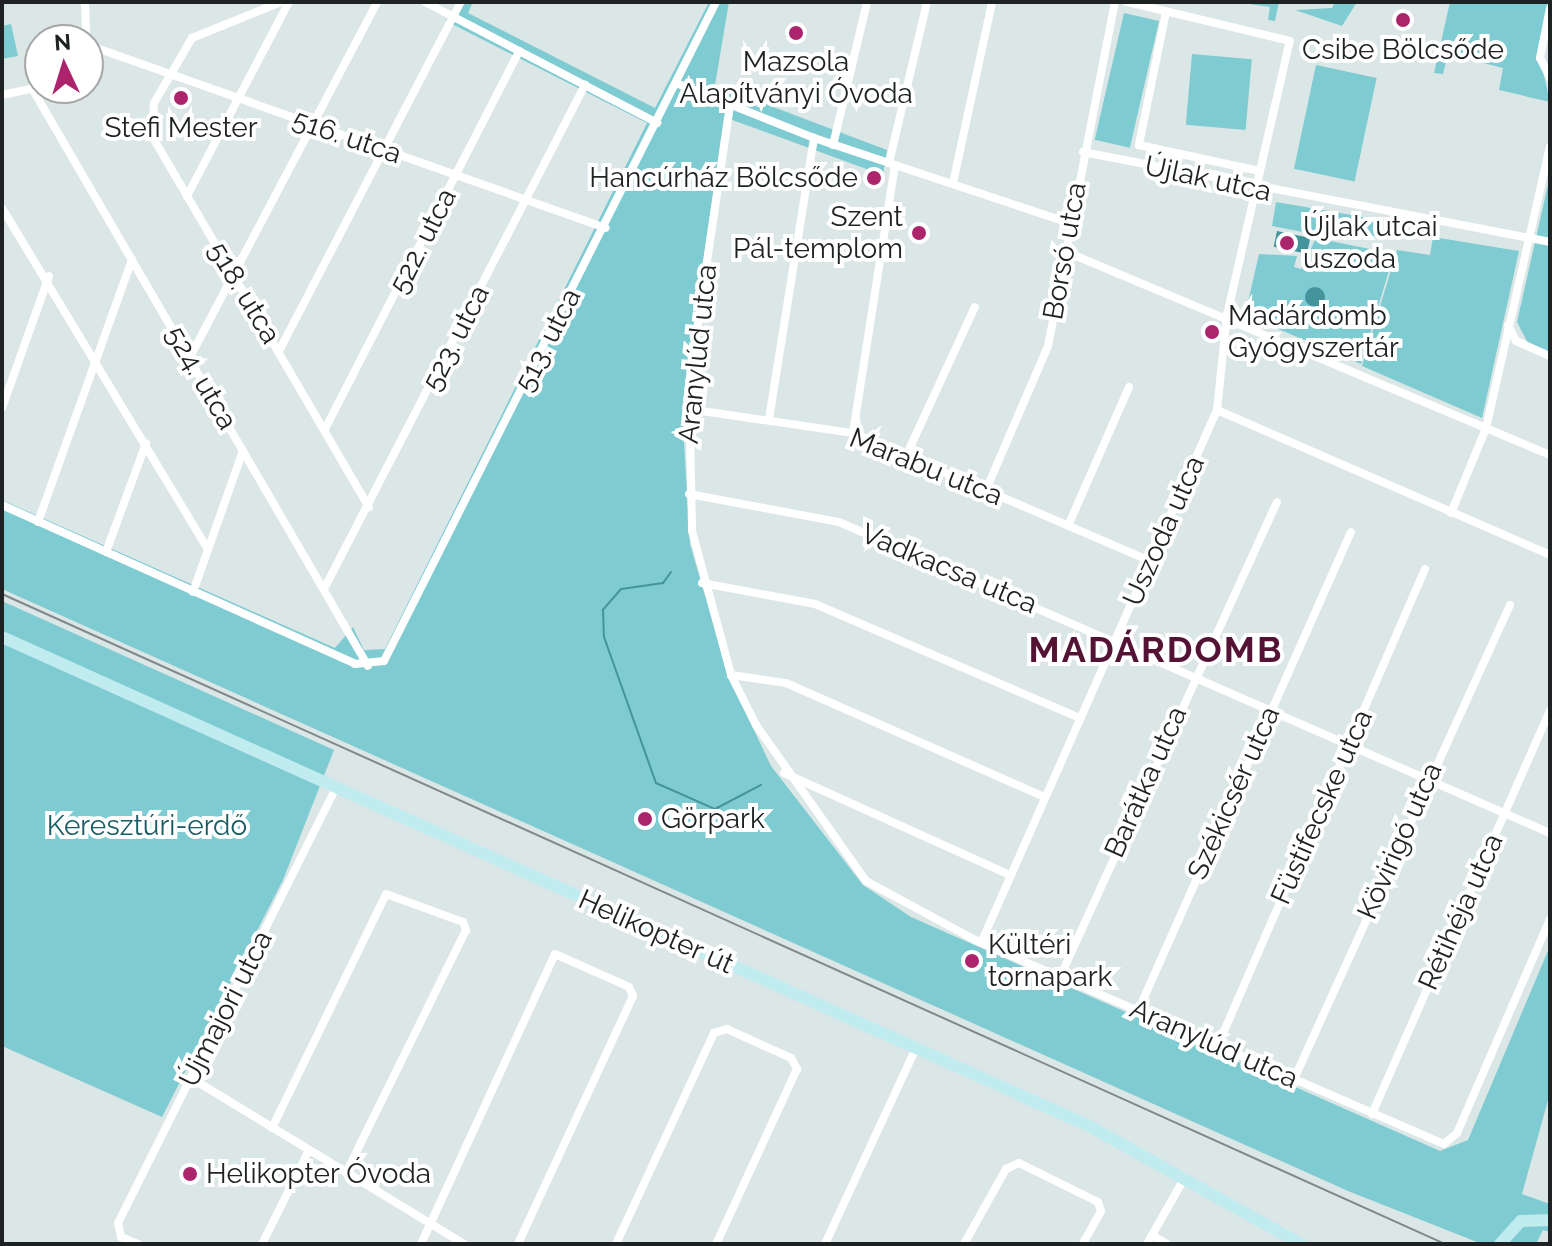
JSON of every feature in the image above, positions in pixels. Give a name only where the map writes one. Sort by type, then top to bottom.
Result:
[{"type":"street","points":[[85,2],[86,24]]},
{"type":"street","name":"518. utca","points":[[281,2],[202,29],[167,74],[154,103],[152,136],[369,507]]},
{"type":"street","points":[[187,196],[289,2]]},
{"type":"street","points":[[189,359],[377,2]]},
{"type":"street","points":[[425,2],[657,123]]},
{"type":"street","points":[[279,351],[461,2]]},
{"type":"street","name":"513. utca","points":[[368,666],[393,648],[606,228],[716,2]]},
{"type":"street","points":[[833,145],[867,2]]},
{"type":"street","points":[[853,433],[892,164],[927,2]]},
{"type":"street","points":[[953,183],[992,2]]},
{"type":"street","name":"Borsó utca","points":[[986,490],[1048,346],[1069,253],[1083,152],[1115,2]]},
{"type":"street","points":[[1127,2],[1290,41],[1256,191]]},
{"type":"street","points":[[1550,8],[1540,58],[1550,78]]},
{"type":"street","points":[[1166,12],[1139,145],[1259,171]]},
{"type":"street","name":"516. utca","points":[[104,49],[237,101],[606,228]]},
{"type":"street","name":"522. utca","points":[[325,429],[519,51]]},
{"type":"street","points":[[676,83],[833,145],[1073,224]]},
{"type":"street","name":"523. utca","points":[[324,589],[585,85]]},
{"type":"street","points":[[2,95],[24,91]]},
{"type":"street","name":"524. utca","points":[[44,104],[368,666]]},
{"type":"street","name":"Aranylúd utca","points":[[730,106],[688,409],[689,494],[702,583],[731,675],[783,773],[866,881],[981,943],[1444,1144],[1457,1133],[1550,919]]},
{"type":"street","points":[[769,419],[814,138]]},
{"type":"street","points":[[1451,513],[1486,428],[1526,236],[1550,147]]},
{"type":"street","name":"Újlak utca","points":[[1083,152],[1256,191],[1550,242]]},
{"type":"street","name":"Uszoda utca","points":[[981,943],[1044,797],[1153,562],[1217,410],[1227,315],[1256,191]]},
{"type":"street","points":[[2,208],[49,276],[208,549]]},
{"type":"street","points":[[1069,253],[1154,293],[1227,315],[1550,455]]},
{"type":"street","points":[[38,522],[132,259]]},
{"type":"street","points":[[2,408],[49,276]]},
{"type":"street","points":[[906,456],[975,307]]},
{"type":"street","points":[[1508,324],[1516,341],[1550,356]]},
{"type":"street","points":[[1068,526],[1129,387]]},
{"type":"street","name":"Marabu utca","points":[[688,409],[853,433],[1153,562]]},
{"type":"street","points":[[1217,410],[1550,555]]},
{"type":"street","points":[[106,552],[146,443]]},
{"type":"street","points":[[193,592],[243,451]]},
{"type":"street","name":"Vadkacsa utca","points":[[689,494],[839,522],[1115,640],[1550,833]]},
{"type":"street","name":"Barátka utca","points":[[1060,977],[1193,676],[1277,502]]},
{"type":"street","points":[[2,505],[193,592],[368,666]]},
{"type":"street","name":"Székicsér utca","points":[[1138,1011],[1351,532]]},
{"type":"street","name":"Füstifecske utca","points":[[1218,1045],[1425,569]]},
{"type":"street","points":[[702,583],[815,604],[1080,718]]},
{"type":"street","name":"Kövirigó utca","points":[[1294,1079],[1427,778],[1510,605]]},
{"type":"street","name":"Helikopter út","points":[[2,637],[916,1048],[1185,1176],[1301,1244]]},
{"type":"street","points":[[731,675],[786,683],[1044,797]]},
{"type":"street","name":"Rétihéja utca","points":[[1372,1114],[1550,710]]},
{"type":"street","points":[[783,773],[1010,875]]},
{"type":"street","name":"Újmajori utca","points":[[138,1244],[117,1230],[336,788]]},
{"type":"street","points":[[272,1128],[393,892],[463,922],[466,930],[346,1173]]},
{"type":"street","points":[[421,1244],[555,954],[629,987],[633,996],[518,1244]]},
{"type":"street","points":[[616,1244],[714,1033],[727,1029],[791,1058],[797,1069],[716,1244]]},
{"type":"street","points":[[825,1244],[916,1048]]},
{"type":"street","points":[[191,1078],[464,1244]]},
{"type":"street","points":[[262,1244],[309,1150]]},
{"type":"street","points":[[964,1244],[1006,1169],[1019,1163],[1098,1202],[1101,1211],[1083,1244]]},
{"type":"street","points":[[1167,1244],[1150,1240],[1185,1176]]},
{"type":"street","points":[[1500,1244],[1521,1221],[1550,1220]]},
{"type":"green space","points":[[456,2],[473,2],[468,13],[655,108],[709,2],[729,2],[715,85],[887,150],[883,175],[724,117],[682,408],[690,544],[729,678],[771,766],[863,885],[911,917],[1440,1151],[1468,1140],[1550,946],[1550,1093],[1522,1194],[1550,1204],[1550,1232],[1543,1230],[1536,1244],[1482,1244],[1348,1191],[2,589],[2,500],[335,648],[353,627],[364,650],[385,649],[647,123],[446,21]]},
{"type":"green space","points":[[1235,2],[1279,2],[1275,21],[1268,20],[1270,7]]},
{"type":"green space","points":[[1335,2],[1357,2],[1342,26],[1295,10],[1332,8]]},
{"type":"green space","points":[[1450,2],[1550,2],[1540,58],[1550,102],[1499,90],[1503,68],[1448,54],[1443,74],[1434,73]]},
{"type":"green space","points":[[1124,13],[1159,21],[1130,148],[1095,140]]},
{"type":"green space","points":[[11,24],[18,56],[2,59],[2,26]]},
{"type":"green space","points":[[1192,54],[1252,59],[1246,130],[1186,125]]},
{"type":"green space","points":[[1316,65],[1377,78],[1355,182],[1294,169]]},
{"type":"green space","points":[[1550,176],[1550,352],[1528,343],[1517,322]]},
{"type":"green space","points":[[1276,202],[1381,220],[1378,237],[1336,228],[1334,238],[1272,226]]},
{"type":"green space","points":[[1433,237],[1519,251],[1482,418],[1362,366],[1397,250],[1430,255]]},
{"type":"green space","points":[[1316,238],[1394,254],[1361,364],[1245,315],[1259,254],[1297,256],[1294,267],[1301,269]]},
{"type":"green space","name":"Keresztúri-erdő","points":[[2,601],[334,750],[283,880],[162,1117],[2,1046]]},
{"type":"shaded area","points":[[1277,231],[1310,238],[1307,254],[1274,247]]},
{"type":"shaded area","points":[[1315,287],[1322,290],[1325,297],[1322,304],[1315,307],[1308,304],[1305,297],[1308,290]]},
{"type":"waterway","points":[[671,572],[663,583],[621,589],[603,610],[604,637],[656,783],[715,809],[761,785]]},
{"type":"railway","points":[[2,594],[1445,1244]]},
{"type":"place","name":"Csibe Bölcsőde","points":[[1403,20]]},
{"type":"place","name":"Mazsola Alapítványi Óvoda","points":[[796,33]]},
{"type":"place","name":"Stefi Mester","points":[[181,98]]},
{"type":"place","name":"Hancúrház Bölcsőde","points":[[874,178]]},
{"type":"place","name":"Szent Pál-templom","points":[[919,233]]},
{"type":"place","name":"Újlak utcai uszoda","points":[[1287,243]]},
{"type":"place","name":"Madárdomb Gyógyszertár","points":[[1212,332]]},
{"type":"place","name":"Görpark","points":[[645,819]]},
{"type":"place","name":"Kültéri tornapark","points":[[972,961]]},
{"type":"place","name":"Helikopter Óvoda","points":[[190,1174]]},
{"type":"district","name":"MADÁRDOMB","points":[[1156,650]]}]
